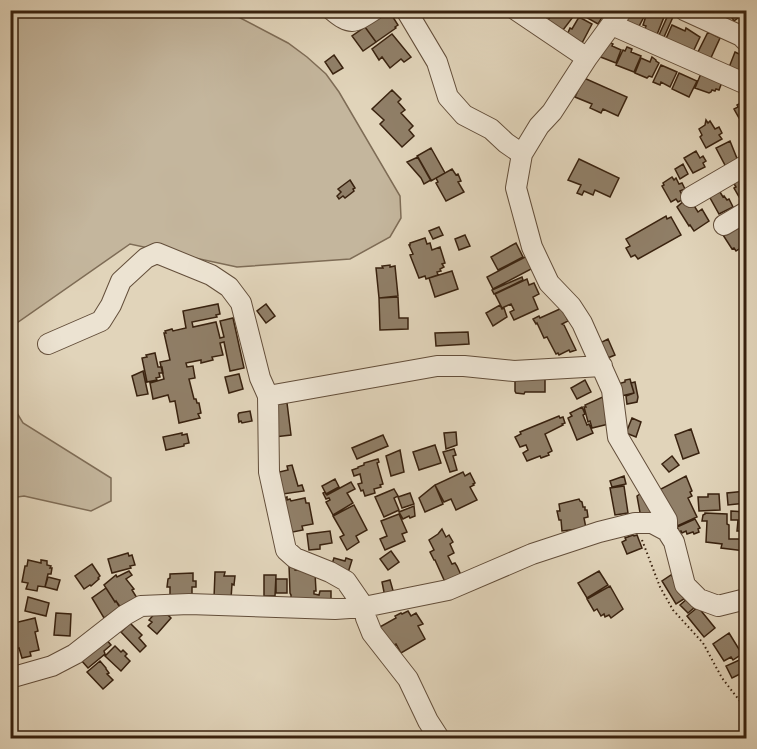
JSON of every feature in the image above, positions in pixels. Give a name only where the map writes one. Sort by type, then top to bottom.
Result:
[{"type":"street","points":[[332,10],[344,20],[357,21],[374,10]]},
{"type":"street","points":[[406,10],[437,62],[448,97],[464,116],[491,129],[522,154]]},
{"type":"street","points":[[516,10],[587,58]]},
{"type":"street","points":[[684,10],[741,31]]},
{"type":"street","points":[[667,531],[667,520],[618,437],[612,390],[582,323],[571,306],[549,283],[532,247],[516,188],[522,154],[539,126],[552,112],[587,58],[617,18],[747,84]]},
{"type":"street","points":[[691,197],[747,165]]},
{"type":"street","points":[[724,225],[747,212]]},
{"type":"street","points":[[48,344],[101,321],[122,282],[146,258],[157,253],[211,275],[229,287],[241,303],[260,378],[268,396],[268,472],[286,550],[295,558],[346,581],[364,607],[372,633],[408,679],[428,721],[439,738]]},
{"type":"street","points":[[268,396],[436,366],[514,371],[602,366]]},
{"type":"street","points":[[10,678],[52,666],[75,654],[124,615],[141,606],[189,604],[335,609],[364,607],[448,590],[532,554],[635,523],[652,523],[667,531],[674,542],[685,585],[699,599],[718,606],[747,599]]},
{"type":"path","points":[[635,523],[660,587],[673,610],[703,643],[722,678],[747,709]]},
{"type":"shaded area","points":[[11,11],[227,11],[288,43],[326,74],[339,92],[400,196],[401,218],[390,237],[350,259],[237,267],[130,244],[11,327]]},
{"type":"shaded area","points":[[10,381],[11,403],[23,423],[111,478],[111,501],[91,511],[24,496],[11,498]]},
{"type":"building","points":[[555,10],[564,10],[573,17],[563,30],[548,20]]},
{"type":"building","points":[[587,10],[606,10],[598,24],[584,16]]},
{"type":"building","points":[[627,10],[641,10],[646,13],[637,30],[621,22]]},
{"type":"building","points":[[727,10],[746,10],[746,12],[734,21]]},
{"type":"building","points":[[389,11],[398,25],[376,42],[365,27]]},
{"type":"building","points":[[647,13],[664,17],[656,37],[644,32],[646,26],[643,25]]},
{"type":"building","points":[[668,15],[673,17],[664,37],[659,35]]},
{"type":"building","points":[[579,17],[592,24],[581,45],[567,35]]},
{"type":"building","points":[[672,25],[685,31],[686,28],[700,37],[692,54],[665,41]]},
{"type":"building","points":[[365,27],[376,42],[363,51],[352,36]]},
{"type":"building","points":[[708,32],[720,38],[709,62],[696,56]]},
{"type":"building","points":[[392,34],[411,57],[404,62],[401,59],[390,68],[382,57],[379,60],[372,49]]},
{"type":"building","points":[[605,40],[621,50],[616,63],[598,56]]},
{"type":"building","points":[[627,47],[632,49],[631,52],[641,56],[634,72],[616,65],[623,50],[625,51]]},
{"type":"building","points":[[735,52],[741,55],[742,52],[746,54],[746,73],[739,70],[737,74],[728,70]]},
{"type":"building","points":[[334,55],[343,68],[333,74],[325,62]]},
{"type":"building","points":[[652,57],[659,63],[652,77],[647,78],[635,73],[641,58],[650,62]]},
{"type":"building","points":[[661,65],[677,72],[670,87],[661,82],[660,85],[653,82]]},
{"type":"building","points":[[702,71],[722,82],[719,90],[712,90],[709,93],[695,88]]},
{"type":"building","points":[[679,73],[697,81],[689,97],[672,89]]},
{"type":"building","points":[[584,78],[627,97],[618,116],[603,109],[601,113],[590,108],[592,104],[575,97]]},
{"type":"building","points":[[392,90],[401,99],[398,102],[405,110],[401,113],[413,126],[409,130],[414,136],[402,147],[380,124],[384,120],[372,109]]},
{"type":"building","points":[[746,100],[744,120],[742,116],[739,118],[734,109]]},
{"type":"building","points":[[706,120],[708,123],[710,121],[715,129],[719,127],[722,133],[719,135],[722,139],[706,148],[700,137],[702,135],[699,129],[705,125]]},
{"type":"building","points":[[730,141],[738,161],[726,167],[716,148]]},
{"type":"building","points":[[431,148],[445,173],[431,181],[417,156]]},
{"type":"building","points":[[696,151],[700,158],[703,156],[706,161],[703,163],[705,167],[693,173],[684,158]]},
{"type":"building","points":[[418,157],[431,180],[424,184],[407,162]]},
{"type":"building","points":[[579,159],[619,178],[610,197],[595,190],[593,195],[584,191],[582,195],[577,193],[581,185],[568,180]]},
{"type":"building","points":[[683,164],[688,174],[680,179],[675,169]]},
{"type":"building","points":[[452,169],[456,175],[458,174],[461,181],[458,182],[464,192],[446,201],[436,183],[438,182],[436,178]]},
{"type":"building","points":[[743,176],[746,177],[746,200],[742,202],[733,182]]},
{"type":"building","points":[[672,177],[674,180],[676,178],[679,184],[682,183],[685,189],[680,191],[684,199],[678,202],[676,199],[671,202],[662,186]]},
{"type":"building","points":[[350,180],[355,188],[354,191],[345,198],[343,196],[339,199],[337,196],[341,192],[338,189]]},
{"type":"building","points":[[720,192],[723,197],[729,199],[733,207],[719,214],[709,196]]},
{"type":"building","points":[[685,200],[689,207],[693,204],[698,212],[702,209],[709,221],[694,231],[677,207]]},
{"type":"building","points":[[666,216],[667,219],[671,217],[681,235],[638,259],[635,255],[631,257],[626,248],[630,246],[626,239]]},
{"type":"building","points":[[738,226],[746,244],[736,251],[732,249],[723,235]]},
{"type":"building","points":[[439,227],[443,235],[433,239],[429,231]]},
{"type":"building","points":[[465,235],[470,246],[459,250],[455,239]]},
{"type":"building","points":[[425,238],[432,250],[440,247],[445,263],[442,264],[444,267],[440,269],[441,271],[437,272],[438,275],[426,279],[425,276],[419,278],[410,255],[413,254],[409,245]]},
{"type":"building","points":[[516,243],[523,257],[498,270],[491,257]]},
{"type":"building","points":[[529,255],[535,267],[493,289],[487,277]]},
{"type":"building","points":[[390,265],[390,267],[395,266],[398,296],[379,298],[376,268]]},
{"type":"building","points":[[452,271],[458,289],[435,297],[429,278]]},
{"type":"building","points":[[522,277],[523,280],[494,294],[492,290]]},
{"type":"building","points":[[527,279],[529,285],[534,283],[539,294],[533,297],[538,309],[514,320],[510,312],[514,310],[511,304],[502,308],[495,294]]},
{"type":"building","points":[[398,297],[399,318],[408,318],[408,329],[380,330],[379,298]]},
{"type":"building","points":[[218,304],[220,314],[216,315],[217,317],[192,322],[193,327],[216,322],[220,338],[224,337],[220,321],[233,318],[244,368],[230,371],[224,342],[220,343],[223,355],[212,357],[213,360],[201,363],[201,360],[186,363],[187,367],[193,366],[195,378],[189,379],[194,399],[199,403],[201,413],[198,414],[200,418],[179,423],[175,401],[170,402],[168,395],[153,399],[150,383],[164,379],[160,362],[170,360],[164,333],[172,329],[173,331],[186,328],[183,311]]},
{"type":"building","points":[[266,304],[275,316],[266,323],[257,311]]},
{"type":"building","points":[[500,305],[502,309],[504,308],[507,317],[493,326],[486,313]]},
{"type":"building","points":[[562,308],[568,321],[562,324],[576,350],[570,352],[569,350],[559,355],[556,354],[547,337],[544,338],[533,319]]},
{"type":"building","points":[[468,332],[469,344],[436,346],[435,333]]},
{"type":"building","points":[[608,339],[615,355],[603,360],[596,345]]},
{"type":"building","points":[[155,353],[158,367],[162,367],[163,373],[159,373],[160,377],[156,378],[157,380],[147,382],[142,358]]},
{"type":"building","points":[[143,371],[148,394],[137,396],[132,376]]},
{"type":"building","points":[[239,374],[243,389],[229,393],[225,377]]},
{"type":"building","points":[[515,374],[545,374],[545,392],[516,393]]},
{"type":"building","points":[[630,379],[634,393],[617,397],[614,385]]},
{"type":"building","points":[[585,380],[591,392],[577,399],[571,388]]},
{"type":"building","points":[[635,382],[637,402],[627,404],[626,396],[634,393],[631,383]]},
{"type":"building","points":[[607,395],[613,423],[592,428],[584,407]]},
{"type":"building","points":[[287,403],[291,435],[274,437],[270,405]]},
{"type":"building","points":[[582,407],[587,425],[589,424],[593,433],[577,440],[568,418],[572,416],[570,413]]},
{"type":"building","points":[[250,411],[252,421],[239,422],[239,413]]},
{"type":"building","points":[[559,416],[563,417],[565,423],[545,434],[552,451],[548,453],[549,455],[527,461],[523,453],[528,450],[526,445],[520,447],[515,437],[521,434],[520,432]]},
{"type":"building","points":[[632,418],[641,422],[636,437],[626,433]]},
{"type":"building","points":[[691,429],[699,453],[683,459],[675,435]]},
{"type":"building","points":[[456,432],[457,445],[446,449],[444,433]]},
{"type":"building","points":[[182,433],[182,435],[187,434],[189,443],[166,450],[163,437]]},
{"type":"building","points":[[383,435],[388,446],[357,459],[352,448]]},
{"type":"building","points":[[435,445],[441,463],[419,470],[413,452]]},
{"type":"building","points":[[454,449],[456,455],[453,456],[457,470],[450,472],[443,452]]},
{"type":"building","points":[[400,450],[404,472],[391,476],[386,456]]},
{"type":"building","points":[[672,456],[679,465],[669,472],[662,464]]},
{"type":"building","points":[[378,459],[383,484],[374,489],[375,493],[365,496],[358,484],[362,483],[360,474],[354,476],[352,470]]},
{"type":"building","points":[[292,465],[298,486],[302,485],[304,491],[283,494],[275,473],[288,470],[287,466]]},
{"type":"building","points":[[463,472],[465,476],[470,473],[475,483],[470,487],[477,500],[456,510],[451,499],[444,502],[435,485]]},
{"type":"building","points":[[624,476],[626,484],[612,487],[610,481]]},
{"type":"building","points":[[686,476],[692,491],[690,492],[692,496],[688,498],[697,517],[675,527],[657,491]]},
{"type":"building","points":[[335,479],[339,487],[326,494],[322,486]]},
{"type":"building","points":[[351,482],[355,489],[347,493],[353,503],[333,515],[326,502],[330,500],[326,499],[323,493],[327,495]]},
{"type":"building","points":[[435,485],[443,504],[425,512],[419,498]]},
{"type":"building","points":[[624,486],[628,513],[615,515],[610,488]]},
{"type":"building","points":[[394,489],[398,496],[394,498],[399,510],[384,517],[375,497]]},
{"type":"building","points":[[746,491],[746,503],[728,505],[727,493]]},
{"type":"building","points":[[643,492],[654,511],[641,518],[637,496]]},
{"type":"building","points":[[410,493],[414,504],[402,508],[398,497]]},
{"type":"building","points":[[708,494],[719,494],[720,510],[699,511],[698,497],[708,497]]},
{"type":"building","points":[[287,497],[287,500],[291,501],[305,498],[306,503],[309,503],[313,524],[302,526],[303,530],[288,533],[279,499]]},
{"type":"building","points":[[579,499],[587,510],[588,517],[584,518],[586,528],[562,531],[557,511],[560,511],[559,504]]},
{"type":"building","points":[[354,505],[367,530],[356,536],[359,542],[347,550],[340,537],[344,535],[333,516]]},
{"type":"building","points":[[414,506],[415,516],[403,519],[399,512]]},
{"type":"building","points":[[731,511],[746,512],[746,531],[737,531],[738,520],[731,520]]},
{"type":"building","points":[[705,513],[727,514],[729,539],[746,539],[745,551],[721,548],[722,544],[706,542],[707,521],[702,521]]},
{"type":"building","points":[[399,514],[407,532],[402,534],[405,541],[385,550],[380,539],[387,536],[381,521]]},
{"type":"building","points":[[695,519],[700,528],[699,532],[687,534],[686,531],[679,532],[677,527]]},
{"type":"building","points":[[442,529],[446,537],[449,535],[453,542],[450,544],[454,553],[448,556],[452,564],[455,563],[461,575],[445,582],[430,552],[434,550],[429,540]]},
{"type":"building","points":[[330,531],[332,543],[320,545],[320,549],[309,550],[307,534]]},
{"type":"building","points":[[637,535],[642,548],[627,554],[622,542]]},
{"type":"building","points":[[391,551],[399,562],[388,570],[380,559]]},
{"type":"building","points":[[128,553],[129,556],[132,555],[135,565],[112,573],[108,559]]},
{"type":"building","points":[[334,558],[352,560],[347,576],[330,570]]},
{"type":"building","points":[[28,560],[41,563],[41,560],[47,561],[47,565],[52,568],[45,587],[38,586],[37,591],[26,589],[28,583],[22,582]]},
{"type":"building","points":[[92,564],[100,576],[91,586],[84,589],[75,576]]},
{"type":"building","points":[[289,565],[295,565],[295,570],[315,573],[316,591],[314,594],[319,595],[320,591],[331,591],[331,599],[291,601]]},
{"type":"building","points":[[129,571],[132,575],[126,579],[134,589],[132,590],[137,598],[121,608],[104,585],[116,575],[117,577]]},
{"type":"building","points":[[599,571],[608,585],[587,598],[578,583]]},
{"type":"building","points":[[215,572],[225,572],[224,576],[235,576],[231,599],[214,598]]},
{"type":"building","points":[[193,573],[196,587],[192,587],[192,598],[170,598],[170,587],[167,587],[170,574]]},
{"type":"building","points":[[264,575],[276,575],[275,596],[264,596]]},
{"type":"building","points":[[674,575],[687,597],[676,604],[662,581]]},
{"type":"building","points":[[48,577],[60,580],[57,590],[45,587]]},
{"type":"building","points":[[276,579],[287,579],[287,593],[276,593]]},
{"type":"building","points":[[390,580],[394,594],[385,597],[382,582]]},
{"type":"building","points":[[610,586],[623,609],[611,618],[609,615],[605,617],[604,614],[601,616],[597,609],[594,611],[587,599]]},
{"type":"building","points":[[106,588],[120,608],[104,618],[92,598]]},
{"type":"building","points":[[28,597],[49,603],[46,616],[25,611]]},
{"type":"building","points":[[688,598],[695,607],[688,613],[680,605]]},
{"type":"building","points":[[698,607],[715,628],[704,637],[687,616]]},
{"type":"building","points":[[157,611],[164,611],[171,618],[157,634],[148,626],[152,622],[149,620]]},
{"type":"building","points":[[408,611],[411,616],[416,613],[423,624],[418,626],[425,639],[401,653],[396,644],[390,647],[378,628],[396,618],[395,616]]},
{"type":"building","points":[[56,613],[71,614],[70,636],[54,635]]},
{"type":"building","points":[[35,618],[39,650],[30,652],[31,656],[22,658],[19,648],[16,649],[10,624]]},
{"type":"building","points":[[130,623],[142,635],[139,638],[146,646],[140,652],[121,632]]},
{"type":"building","points":[[729,633],[742,654],[733,660],[731,657],[724,661],[713,644]]},
{"type":"building","points":[[105,638],[111,645],[104,651],[105,654],[88,668],[81,660]]},
{"type":"building","points":[[115,646],[127,654],[125,656],[130,661],[121,671],[105,656]]},
{"type":"building","points":[[746,657],[746,674],[744,672],[732,678],[726,666]]},
{"type":"building","points":[[100,661],[113,680],[103,689],[87,672]]}]
